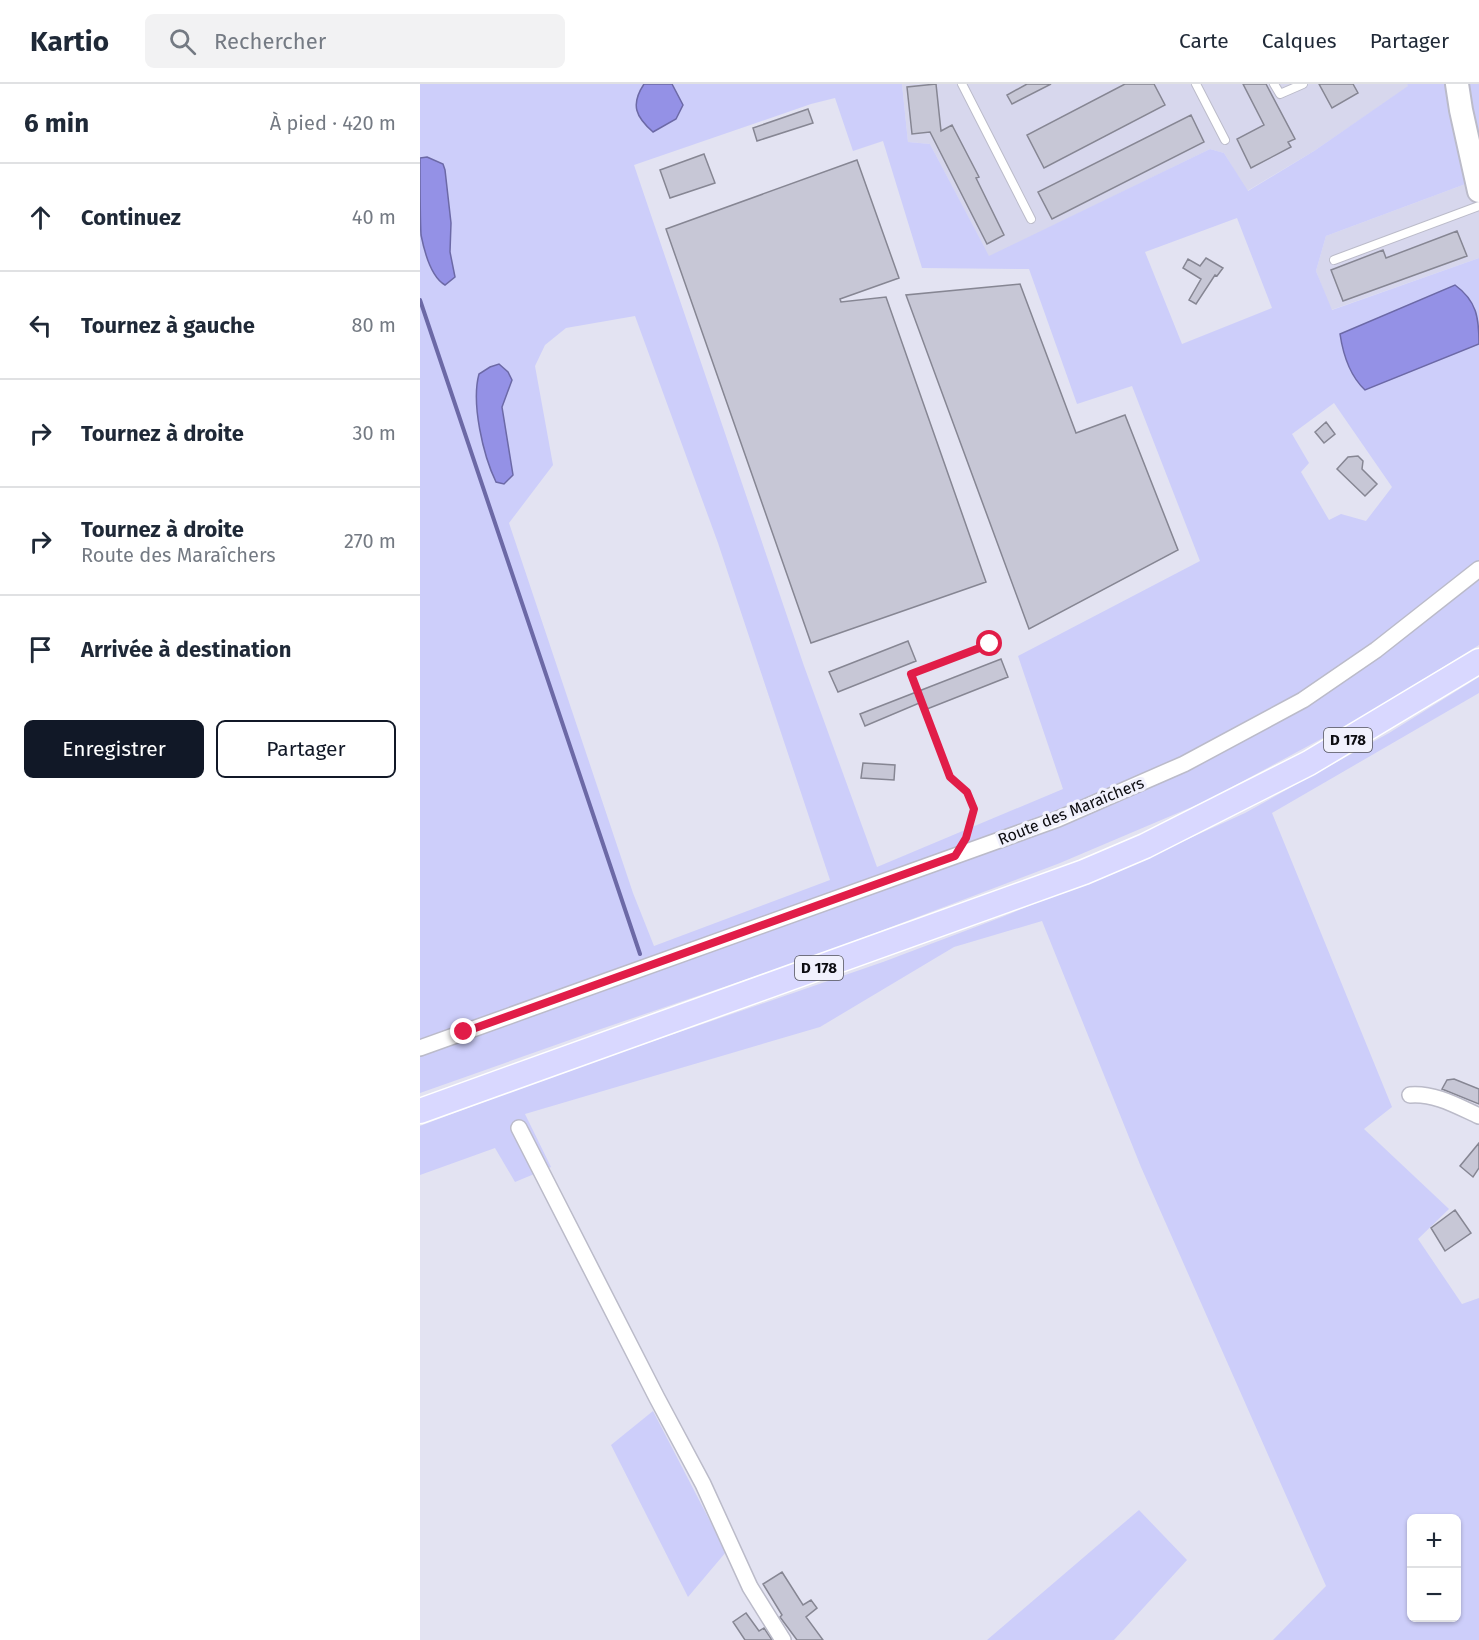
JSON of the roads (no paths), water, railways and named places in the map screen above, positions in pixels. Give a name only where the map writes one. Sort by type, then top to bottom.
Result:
[{"type":"main road","name":"D 178","points":[[420,1111],[1084,872],[1145,846],[1309,763],[1479,661]]},
{"type":"street","points":[[1457,84],[1479,191]]},
{"type":"street","name":"Route des Maraîchers","points":[[420,1048],[1058,819],[1136,787],[1303,700],[1376,650],[1479,569]]},
{"type":"street","points":[[1410,1095],[1424,1094],[1479,1116]]},
{"type":"street","points":[[519,1128],[703,1484],[750,1587],[783,1640]]},
{"type":"lane","points":[[962,84],[1031,219]]},
{"type":"lane","points":[[1196,84],[1226,140]]},
{"type":"lane","points":[[1274,84],[1280,94],[1303,84]]},
{"type":"lane","points":[[1334,261],[1479,206]]},
{"type":"waterway","points":[[420,300],[640,954]]}]
